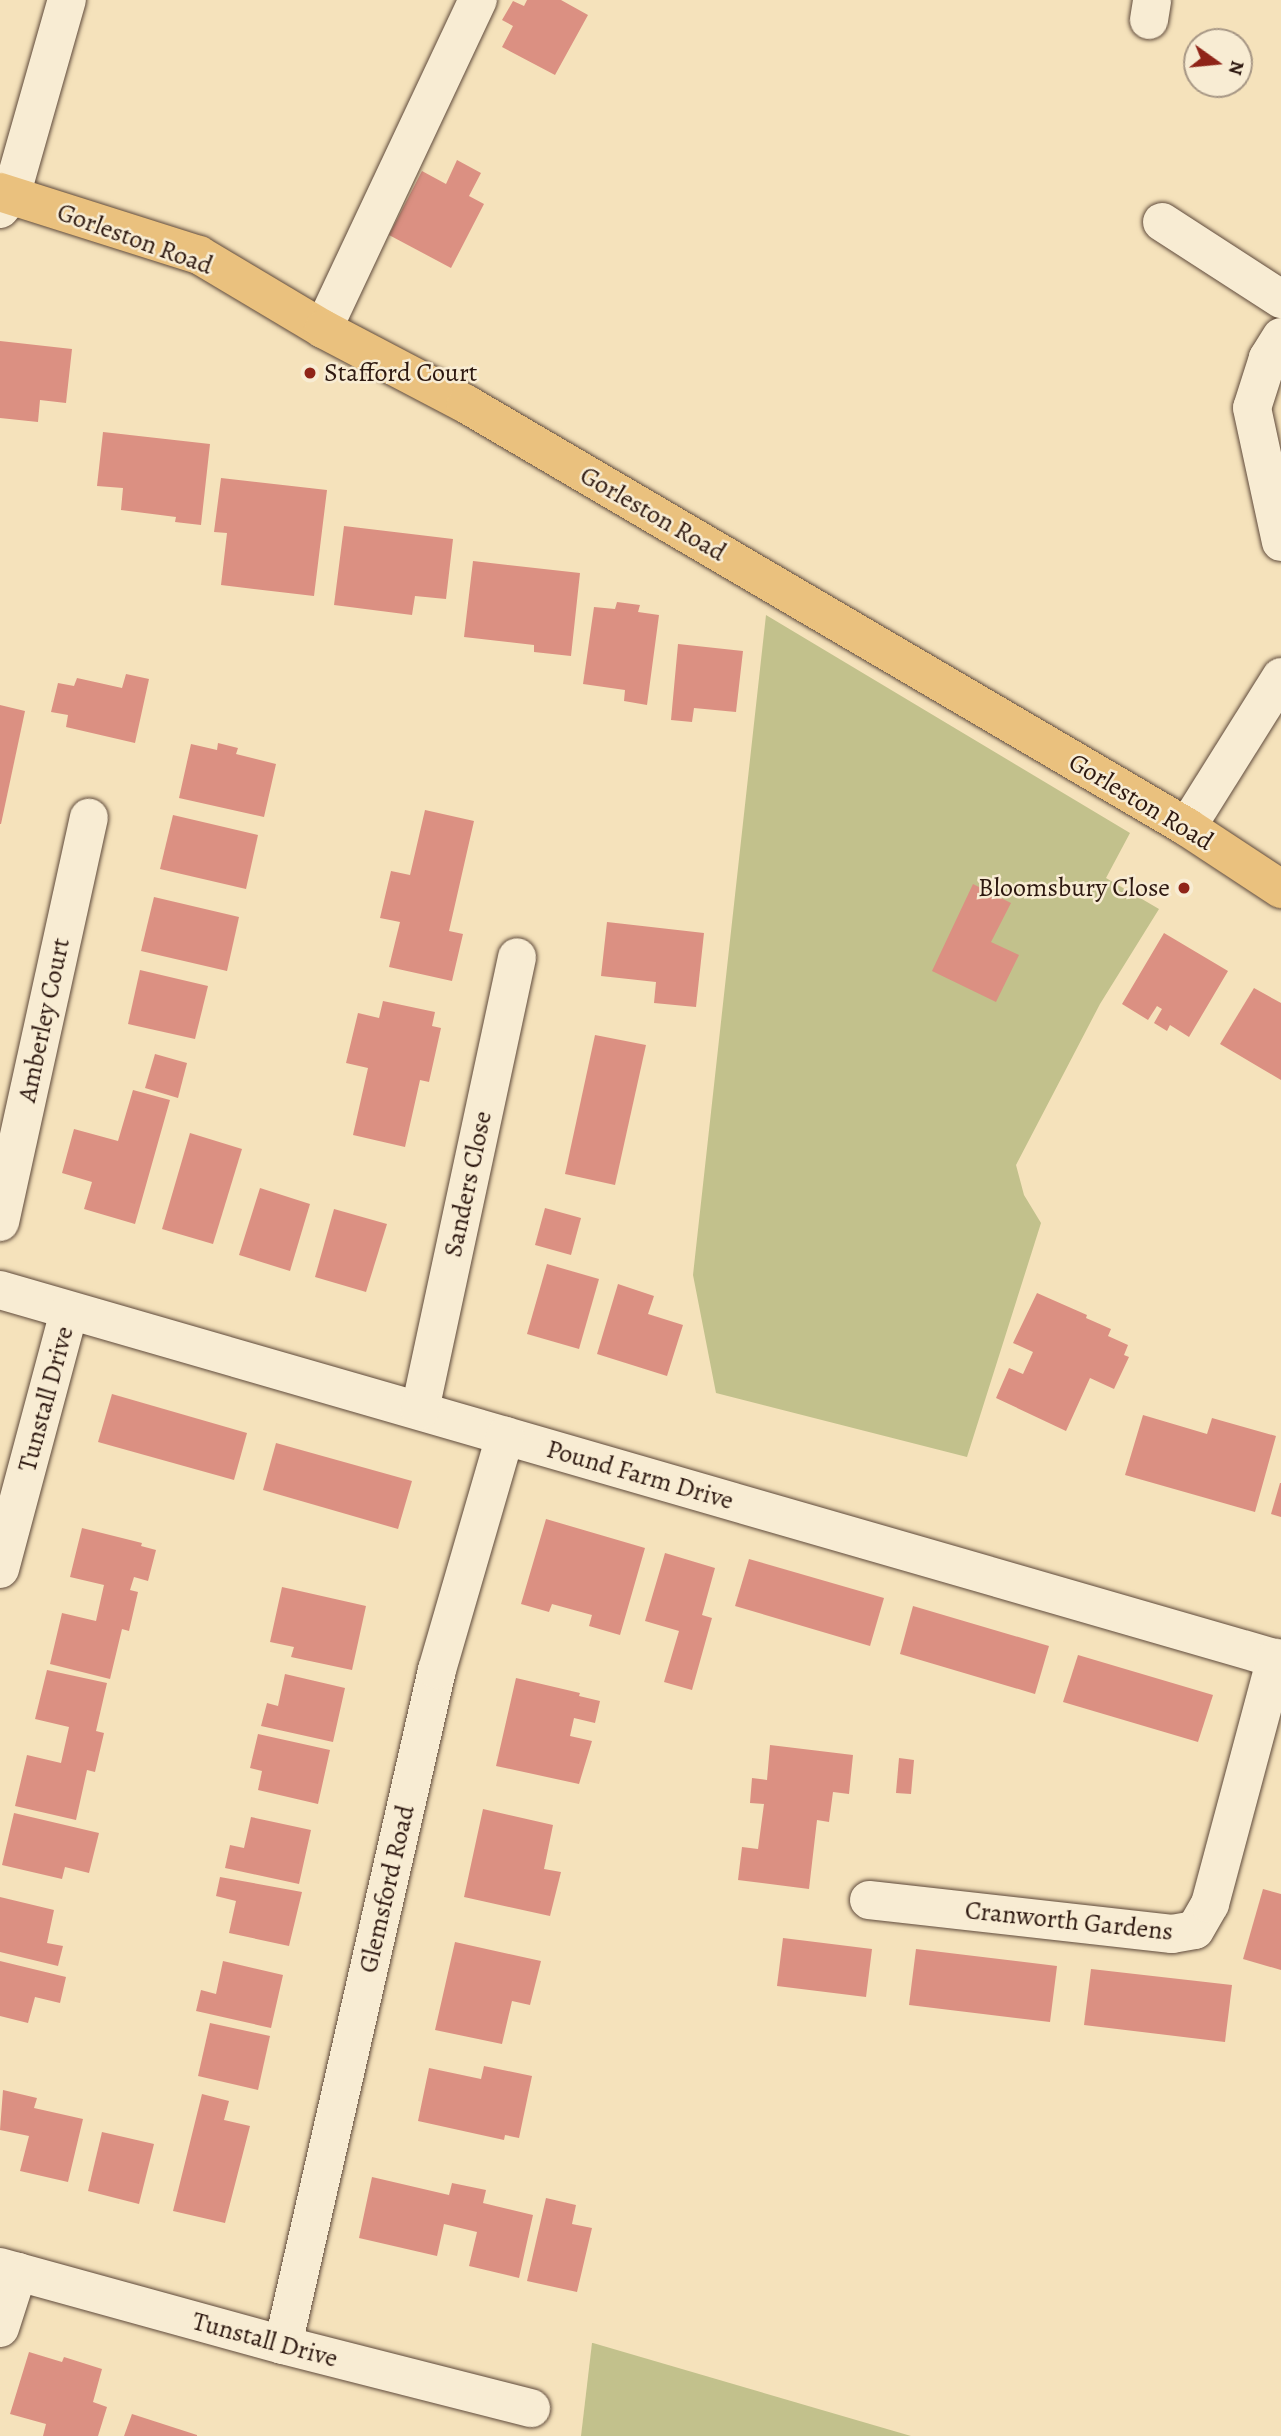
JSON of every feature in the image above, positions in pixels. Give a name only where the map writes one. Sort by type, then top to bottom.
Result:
[{"type":"main road","name":"Gorleston Road","points":[[4,199],[199,255],[323,328],[466,404],[1187,827],[1281,889]]},
{"type":"street","points":[[4,199],[67,0]]},
{"type":"street","points":[[323,328],[478,0]]},
{"type":"street","points":[[1162,222],[1281,299]]},
{"type":"street","points":[[1281,337],[1268,358],[1252,408],[1281,542]]},
{"type":"street","points":[[1187,827],[1281,677]]},
{"type":"street","name":"Amberley Court","points":[[0,1223],[89,818]]},
{"type":"street","name":"Sanders Close","points":[[420,1410],[517,957]]},
{"type":"street","name":"Pound Farm Drive","points":[[0,1290],[1278,1659]]},
{"type":"street","name":"Tunstall Drive","points":[[0,1569],[69,1311]]},
{"type":"street","name":"Glemsford Road","points":[[284,2345],[437,1670],[505,1436]]},
{"type":"street","name":"Cranworth Gardens","points":[[869,1900],[1172,1934],[1195,1930],[1210,1904],[1278,1659]]},
{"type":"street","points":[[0,2328],[9,2270]]},
{"type":"street","name":"Tunstall Drive","points":[[9,2270],[531,2409]]},
{"type":"shaded area","points":[[766,615],[1130,833],[1106,878],[1159,909],[1100,1004],[1016,1165],[1024,1195],[1041,1223],[967,1457],[716,1393],[693,1275]]},
{"type":"shaded area","points":[[593,2343],[911,2436],[581,2436]]},
{"type":"building","points":[[527,0],[561,0],[588,15],[555,75],[502,47],[513,26],[502,20],[513,1],[524,6]]},
{"type":"building","points":[[457,160],[481,173],[469,196],[484,204],[451,268],[389,235],[422,171],[446,184]]},
{"type":"building","points":[[0,341],[72,349],[66,403],[40,400],[38,422],[0,418]]},
{"type":"building","points":[[103,432],[210,444],[201,525],[175,522],[176,517],[121,510],[123,488],[97,486]]},
{"type":"building","points":[[221,478],[327,490],[314,596],[221,585],[227,533],[214,532]]},
{"type":"building","points":[[344,526],[453,539],[446,599],[415,596],[412,615],[334,605]]},
{"type":"building","points":[[473,561],[580,573],[571,656],[534,652],[534,645],[464,637]]},
{"type":"building","points":[[617,602],[640,605],[638,612],[659,615],[647,705],[624,701],[625,690],[583,684],[594,607],[615,609]]},
{"type":"building","points":[[678,644],[743,651],[736,712],[694,708],[692,722],[671,720]]},
{"type":"building","points":[[126,674],[149,679],[135,743],[66,727],[68,715],[51,712],[58,683],[74,686],[77,678],[122,688]]},
{"type":"building","points":[[0,705],[25,711],[1,824],[0,824]]},
{"type":"building","points":[[218,743],[238,748],[236,754],[276,764],[264,817],[179,798],[191,744],[217,750]]},
{"type":"building","points":[[425,810],[474,821],[449,931],[463,934],[452,981],[389,967],[400,922],[380,918],[391,871],[410,875]]},
{"type":"building","points":[[173,815],[258,835],[246,889],[160,869]]},
{"type":"building","points":[[973,884],[1011,903],[991,942],[1019,955],[996,1002],[932,971]]},
{"type":"building","points":[[154,897],[239,917],[227,971],[141,951]]},
{"type":"building","points":[[607,922],[704,933],[696,1007],[654,1003],[656,982],[601,976]]},
{"type":"building","points":[[1164,933],[1228,971],[1189,1037],[1170,1025],[1167,1031],[1154,1023],[1162,1009],[1157,1006],[1148,1020],[1122,1004]]},
{"type":"building","points":[[140,970],[208,986],[195,1039],[128,1024]]},
{"type":"building","points":[[1254,988],[1281,1003],[1281,1080],[1220,1044]]},
{"type":"building","points":[[383,1001],[435,1012],[432,1026],[441,1028],[429,1082],[420,1080],[405,1147],[353,1135],[368,1068],[346,1063],[358,1013],[379,1018]]},
{"type":"building","points":[[595,1035],[646,1045],[615,1185],[565,1174]]},
{"type":"building","points":[[155,1054],[187,1063],[178,1098],[145,1088]]},
{"type":"building","points":[[133,1090],[170,1100],[135,1224],[84,1209],[92,1182],[62,1173],[74,1129],[118,1141]]},
{"type":"building","points":[[190,1133],[242,1149],[213,1244],[162,1229]]},
{"type":"building","points":[[260,1188],[310,1204],[290,1271],[239,1255]]},
{"type":"building","points":[[545,1208],[581,1218],[571,1255],[535,1245]]},
{"type":"building","points":[[334,1209],[387,1224],[366,1292],[315,1277]]},
{"type":"building","points":[[547,1264],[599,1279],[579,1349],[527,1334]]},
{"type":"building","points":[[618,1284],[654,1296],[648,1314],[683,1325],[667,1376],[597,1354]]},
{"type":"building","points":[[1037,1293],[1087,1315],[1086,1318],[1111,1329],[1108,1336],[1128,1345],[1124,1355],[1129,1357],[1114,1389],[1090,1378],[1066,1431],[996,1398],[1009,1368],[1023,1374],[1033,1352],[1013,1343]]},
{"type":"building","points":[[112,1394],[247,1433],[234,1480],[98,1442]]},
{"type":"building","points":[[1143,1415],[1207,1434],[1212,1418],[1276,1436],[1255,1512],[1125,1475]]},
{"type":"building","points":[[276,1443],[412,1481],[398,1529],[263,1490]]},
{"type":"building","points":[[1281,1483],[1281,1517],[1271,1514]]},
{"type":"building","points":[[546,1519],[645,1548],[620,1635],[589,1626],[592,1615],[552,1604],[549,1612],[521,1604]]},
{"type":"building","points":[[82,1528],[142,1543],[141,1546],[156,1550],[148,1581],[134,1577],[130,1590],[138,1592],[129,1631],[122,1629],[110,1679],[50,1664],[62,1613],[96,1621],[104,1585],[70,1577]]},
{"type":"building","points":[[665,1553],[715,1568],[702,1615],[712,1618],[692,1690],[664,1682],[679,1631],[645,1621]]},
{"type":"building","points":[[749,1559],[884,1598],[870,1646],[735,1606]]},
{"type":"building","points":[[282,1587],[366,1606],[352,1670],[291,1657],[294,1647],[270,1642]]},
{"type":"building","points":[[913,1606],[1049,1646],[1035,1694],[900,1654]]},
{"type":"building","points":[[1078,1655],[1213,1695],[1198,1742],[1063,1702]]},
{"type":"building","points":[[47,1670],[107,1683],[96,1731],[104,1733],[95,1772],[87,1770],[76,1820],[15,1806],[27,1755],[61,1763],[69,1727],[35,1719]]},
{"type":"building","points":[[285,1674],[345,1688],[333,1742],[261,1726],[267,1703],[278,1706]]},
{"type":"building","points":[[516,1678],[580,1693],[579,1696],[600,1701],[595,1723],[574,1718],[570,1736],[592,1741],[579,1784],[496,1766]]},
{"type":"building","points":[[258,1734],[330,1750],[318,1804],[258,1790],[262,1771],[250,1768]]},
{"type":"building","points":[[770,1745],[853,1755],[849,1794],[833,1792],[829,1822],[817,1820],[809,1889],[738,1880],[742,1847],[758,1849],[764,1804],[750,1803],[752,1778],[767,1780]]},
{"type":"building","points":[[899,1758],[914,1760],[911,1794],[896,1793]]},
{"type":"building","points":[[483,1809],[553,1825],[544,1869],[561,1872],[550,1916],[464,1897]]},
{"type":"building","points":[[14,1813],[99,1833],[89,1873],[65,1867],[62,1879],[2,1865]]},
{"type":"building","points":[[251,1817],[311,1830],[299,1884],[225,1868],[230,1845],[244,1848]]},
{"type":"building","points":[[220,1877],[302,1892],[289,1946],[229,1933],[236,1901],[216,1896]]},
{"type":"building","points":[[1263,1889],[1281,1894],[1281,1970],[1243,1959]]},
{"type":"building","points":[[0,1897],[54,1910],[47,1943],[63,1946],[58,1966],[0,1952]]},
{"type":"building","points":[[783,1938],[872,1949],[866,1997],[777,1986]]},
{"type":"building","points":[[455,1942],[541,1961],[530,2005],[512,2001],[502,2044],[435,2030]]},
{"type":"building","points":[[916,1949],[1057,1966],[1050,2022],[909,2005]]},
{"type":"building","points":[[0,1961],[66,1977],[60,2003],[35,1997],[28,2023],[0,2016]]},
{"type":"building","points":[[223,1961],[283,1975],[271,2028],[196,2011],[201,1990],[216,1994]]},
{"type":"building","points":[[1091,1969],[1232,1985],[1225,2042],[1084,2025]]},
{"type":"building","points":[[210,2023],[270,2036],[258,2090],[198,2076]]},
{"type":"building","points":[[484,2066],[532,2076],[519,2138],[505,2135],[504,2140],[418,2121],[429,2068],[481,2079]]},
{"type":"building","points":[[3,2090],[37,2098],[34,2108],[83,2119],[68,2182],[20,2171],[29,2136],[0,2130]]},
{"type":"building","points":[[202,2094],[229,2101],[224,2120],[250,2126],[225,2223],[173,2211]]},
{"type":"building","points":[[102,2132],[154,2144],[139,2204],[88,2191]]},
{"type":"building","points":[[372,2177],[449,2195],[452,2183],[486,2190],[483,2203],[533,2215],[519,2278],[469,2266],[477,2232],[444,2224],[437,2256],[359,2238]]},
{"type":"building","points":[[546,2198],[576,2205],[572,2224],[592,2228],[577,2292],[527,2281]]},
{"type":"building","points":[[29,2352],[62,2362],[64,2357],[102,2369],[93,2402],[107,2407],[98,2436],[43,2436],[46,2424],[10,2414]]},
{"type":"building","points":[[132,2414],[197,2435],[197,2436],[124,2436]]},
{"type":"place","name":"Stafford Court","points":[[310,373]]},
{"type":"place","name":"Bloomsbury Close","points":[[1184,888]]}]
